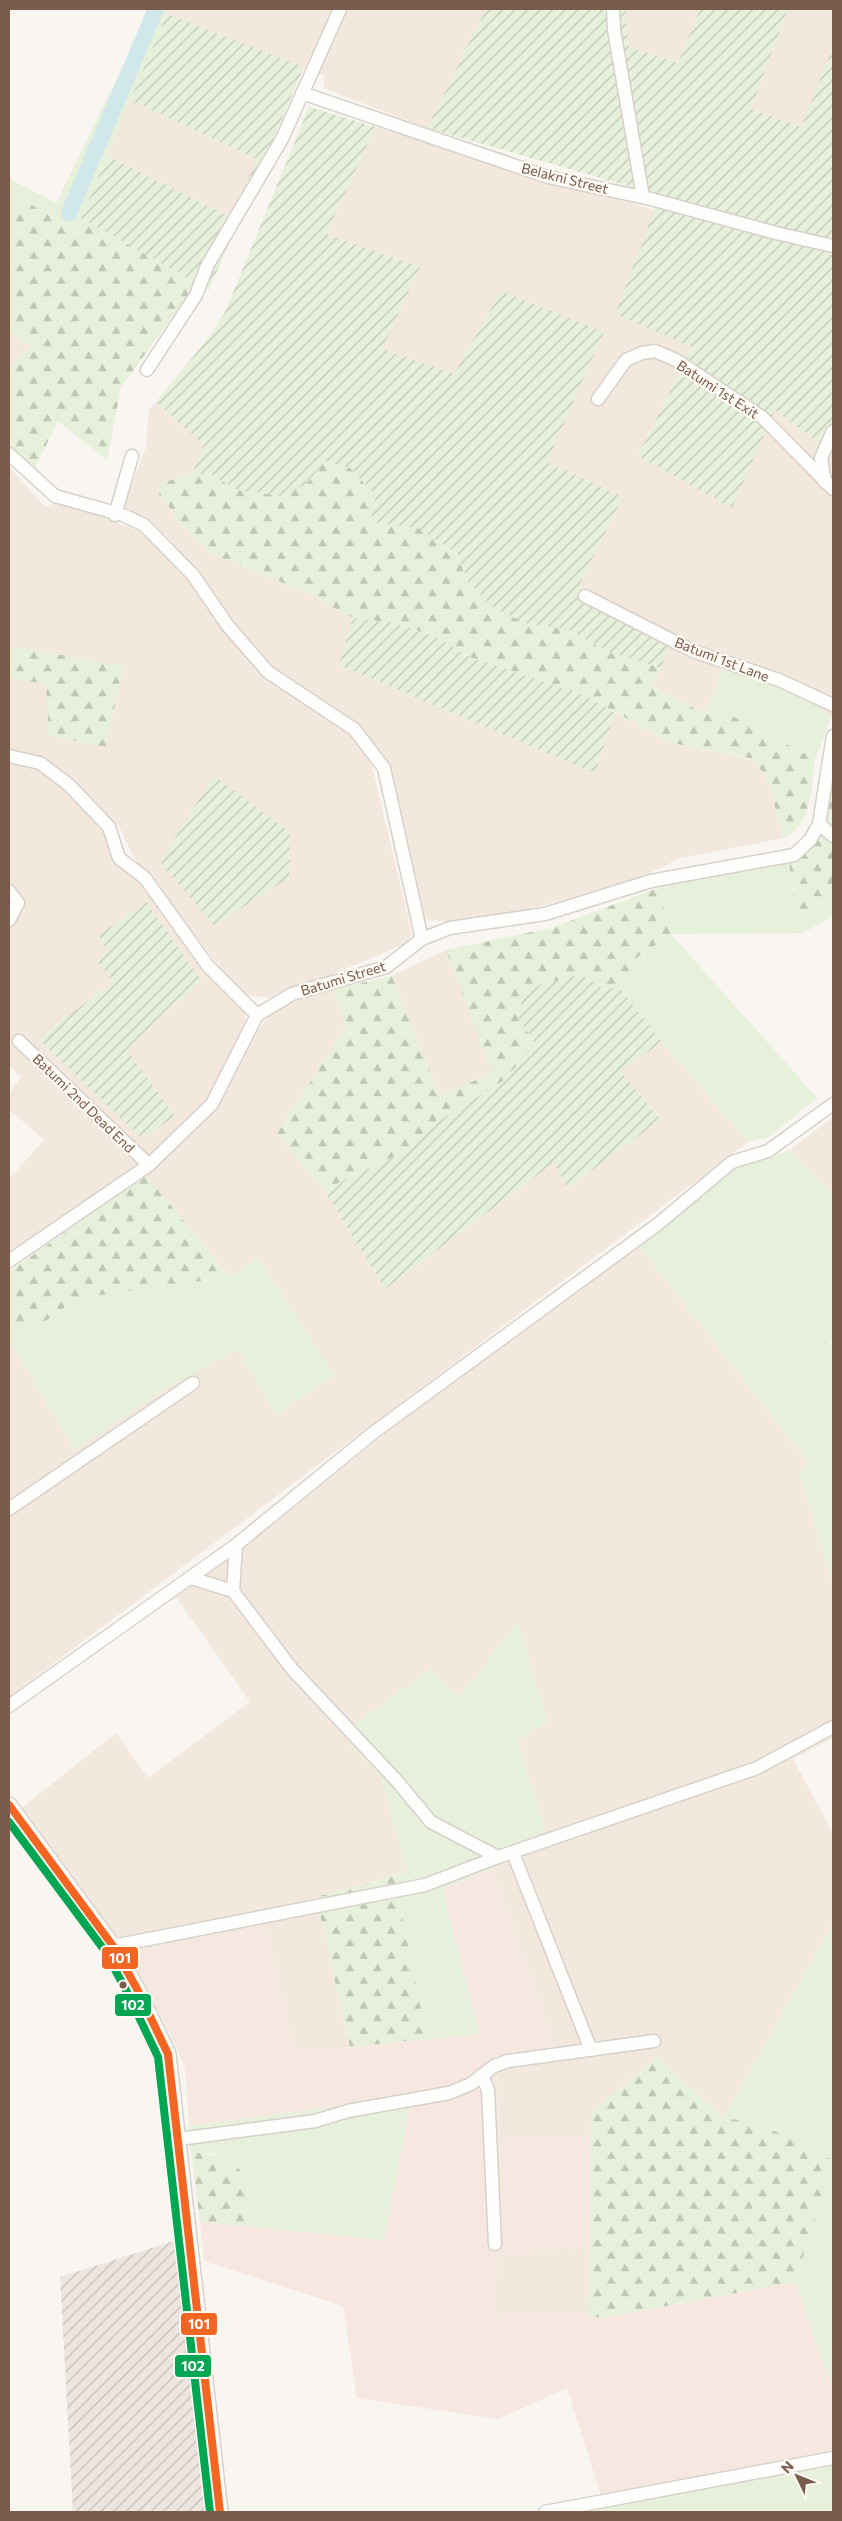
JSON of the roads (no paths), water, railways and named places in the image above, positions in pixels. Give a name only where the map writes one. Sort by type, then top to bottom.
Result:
[{"type":"street","points":[[147,370],[196,295],[207,266],[282,139],[340,9]]},
{"type":"street","points":[[613,9],[614,30],[643,197]]},
{"type":"street","name":"Belakni Street","points":[[302,93],[548,177],[643,197],[833,246]]},
{"type":"street","name":"Batumi 1st Exit","points":[[598,400],[626,360],[642,353],[655,351],[676,360],[762,417],[829,485]]},
{"type":"street","points":[[829,485],[821,458],[833,431]]},
{"type":"street","points":[[9,454],[55,496],[116,515],[123,515],[144,525],[193,574],[228,626],[268,672],[354,729],[384,768],[422,939]]},
{"type":"street","points":[[116,515],[132,456]]},
{"type":"street","name":"Batumi 1st Lane","points":[[585,596],[693,651],[779,680],[833,705]]},
{"type":"street","points":[[833,736],[819,824],[833,836]]},
{"type":"street","points":[[9,756],[40,763],[69,786],[109,827],[119,858],[144,878],[208,966],[257,1015],[212,1104],[149,1166],[9,1261]]},
{"type":"street","name":"Batumi Street","points":[[257,1015],[292,994],[386,967],[422,939],[450,928],[545,914],[651,881],[773,857],[794,855],[810,840],[819,824]]},
{"type":"street","points":[[9,891],[18,903],[9,920]]},
{"type":"street","name":"Batumi 2nd Dead End","points":[[19,1041],[149,1166]]},
{"type":"street","points":[[9,1706],[236,1545],[373,1433],[658,1224],[732,1162],[768,1151],[833,1104]]},
{"type":"street","points":[[9,1509],[193,1383]]},
{"type":"street","points":[[233,1591],[236,1545]]},
{"type":"street","points":[[191,1578],[233,1591],[292,1669],[396,1780],[431,1822],[498,1857]]},
{"type":"street","points":[[113,1946],[425,1886],[498,1857],[757,1768],[833,1727]]},
{"type":"street","points":[[9,1806],[113,1946],[136,1987],[168,2054],[220,2512]]},
{"type":"street","points":[[513,1852],[591,2050]]},
{"type":"street","points":[[179,2139],[315,2122],[348,2111],[449,2093],[471,2084],[494,2066],[508,2062],[654,2041]]},
{"type":"street","points":[[482,2075],[488,2090],[495,2244]]},
{"type":"street","points":[[545,2512],[833,2458]]},
{"type":"waterway","points":[[69,213],[156,9]]}]
